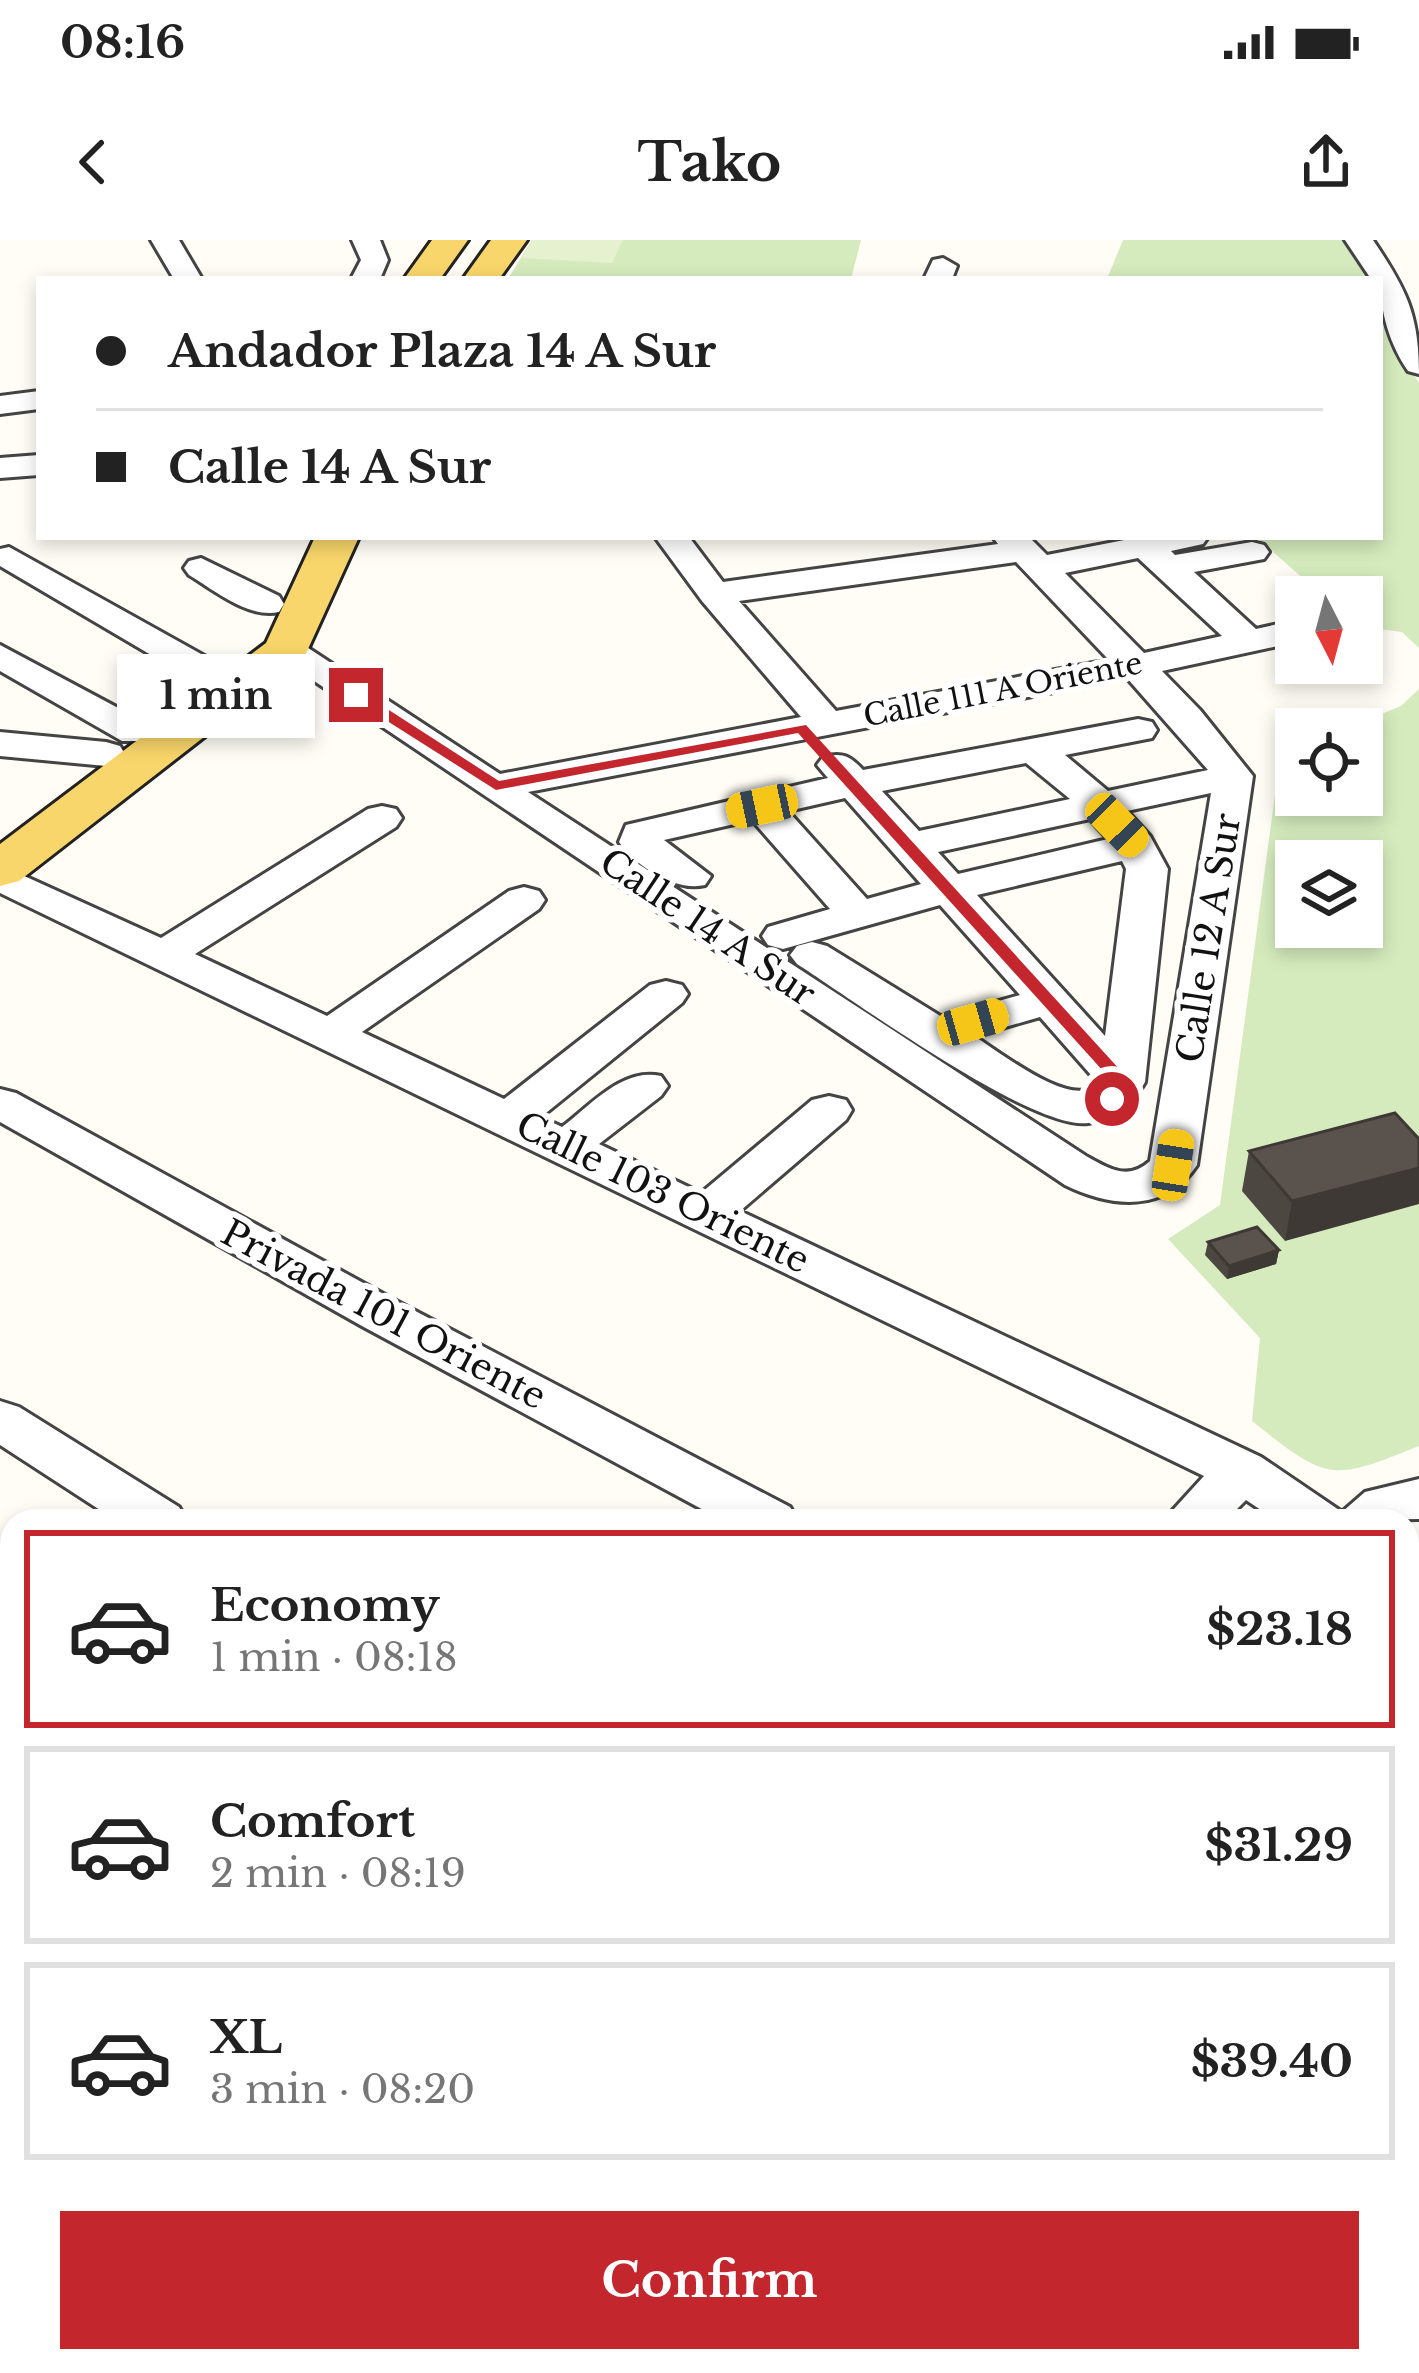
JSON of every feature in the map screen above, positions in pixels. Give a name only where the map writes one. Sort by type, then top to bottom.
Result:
[{"type":"main road","points":[[463,276],[490,240]]},
{"type":"main road","points":[[483,276],[509,240]]},
{"type":"main road","points":[[424,276],[448,242]]},
{"type":"main road","points":[[0,836],[214,677],[239,650],[266,604],[324,540]]},
{"type":"main road","points":[[0,873],[286,650],[324,540]]},
{"type":"street","points":[[165,240],[186,276]]},
{"type":"street","points":[[366,240],[376,258],[376,267],[368,276]]},
{"type":"street","points":[[1359,240],[1406,292],[1416,356]]},
{"type":"street","points":[[0,405],[36,400]]},
{"type":"street","points":[[0,468],[36,464]]},
{"type":"street","points":[[674,540],[854,784],[1122,1082]]},
{"type":"street","points":[[1156,557],[1186,540]]},
{"type":"street","points":[[714,594],[1025,552],[1156,557],[1252,552]]},
{"type":"street","name":"Calle 12 A Sur","points":[[1025,552],[1187,718],[1233,776],[1173,1165],[1165,1176],[1135,1188]]},
{"type":"street","points":[[9,557],[214,677]]},
{"type":"street","points":[[1156,557],[1249,642]]},
{"type":"street","points":[[201,568],[266,604]]},
{"type":"street","name":"Calle 111 A Oriente","points":[[496,786],[1275,636]]},
{"type":"street","name":"Calle 14 A Sur","points":[[286,650],[1096,1184],[1135,1188]]},
{"type":"street","points":[[0,656],[121,744]]},
{"type":"street","points":[[902,709],[964,776]]},
{"type":"street","points":[[964,776],[1036,752],[1138,730]]},
{"type":"street","points":[[0,744],[121,744]]},
{"type":"street","points":[[1036,752],[1084,792],[1136,845],[1148,875],[1122,1082],[1102,1106],[1066,1108],[1013,1084],[638,838],[647,831],[854,784],[964,776],[1084,792]]},
{"type":"street","points":[[908,846],[1084,792],[1233,776]]},
{"type":"street","points":[[762,806],[857,914]]},
{"type":"street","points":[[165,954],[382,818]]},
{"type":"street","points":[[783,936],[1136,845]]},
{"type":"street","name":"Calle 103 Oriente","points":[[0,873],[1242,1472],[1299,1509]]},
{"type":"street","points":[[331,1033],[524,900]]},
{"type":"street","points":[[510,1118],[666,994]]},
{"type":"street","points":[[935,1033],[1048,1001]]},
{"type":"street","points":[[568,1145],[645,1086]]},
{"type":"street","name":"Privada 101 Oriente","points":[[0,1103],[380,1314],[747,1509]]},
{"type":"street","points":[[706,1214],[829,1110]]},
{"type":"street","points":[[0,1420],[140,1509]]},
{"type":"street","points":[[1203,1509],[1242,1472]]},
{"type":"street","points":[[1381,1509],[1419,1499]]},
{"type":"green space","points":[[532,240],[861,240],[852,276],[510,276]]},
{"type":"green space","points":[[532,240],[623,240],[612,263],[522,258]]},
{"type":"green space","points":[[1123,240],[1349,240],[1367,276],[1108,276]]},
{"type":"green space","points":[[1383,316],[1393,343],[1419,383],[1419,648],[1402,632],[1383,630],[1383,576],[1300,576],[1259,540],[1383,540]]},
{"type":"green space","points":[[1419,689],[1419,1446],[1366,1466],[1331,1470],[1298,1455],[1252,1421],[1260,1338],[1168,1239],[1220,1205],[1275,794],[1275,816],[1383,816],[1383,713],[1401,706]]},
{"type":"building","points":[[1395,1113],[1419,1139],[1419,1168],[1292,1201],[1249,1151]]},
{"type":"building","points":[[1257,1227],[1279,1250],[1229,1266],[1208,1242]]},
{"type":"route","points":[[356,695],[496,786],[801,728],[1122,1082],[1112,1099]]}]
